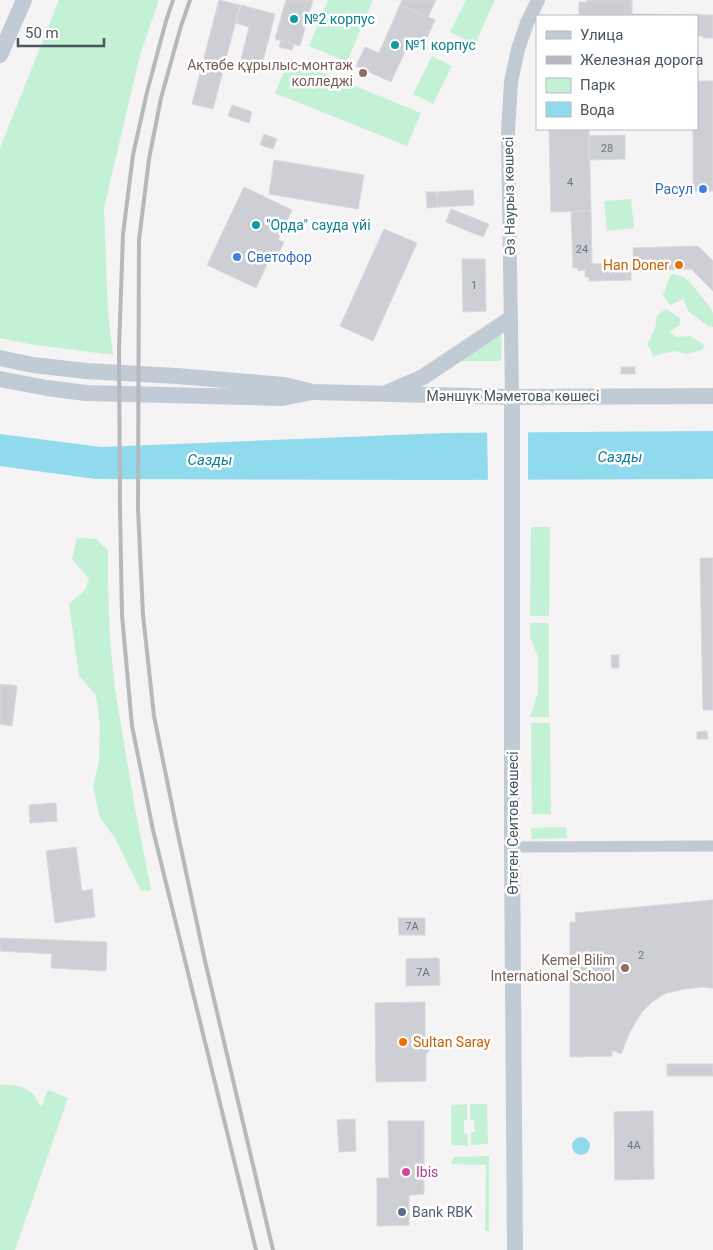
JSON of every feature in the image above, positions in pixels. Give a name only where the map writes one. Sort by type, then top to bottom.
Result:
[{"type":"main road","points":[[0,55],[24,0]]},
{"type":"main road","points":[[382,394],[423,376],[510,318]]},
{"type":"main road","name":"Мәншүк Мәметова көшесі","points":[[0,358],[33,365],[86,371],[284,385],[313,392],[512,397],[713,396]]},
{"type":"main road","name":"Мәншүк Мәметова көшесі","points":[[0,379],[47,388],[86,392],[282,398],[313,392]]},
{"type":"main road","name":"Өтеген Сеитов көшесі","points":[[512,397],[512,847],[515,1250]]},
{"type":"street","name":"Әз Наурыз көшесі","points":[[512,397],[508,132],[511,82],[518,49],[538,0]]},
{"type":"street","points":[[512,847],[713,846]]},
{"type":"green space","points":[[59,0],[159,0],[140,55],[104,208],[108,313],[113,355],[29,344],[0,338],[0,148]]},
{"type":"green space","points":[[328,0],[373,0],[347,62],[309,46]]},
{"type":"green space","points":[[466,0],[495,0],[475,44],[450,32]]},
{"type":"green space","points":[[432,56],[452,66],[433,104],[413,94]]},
{"type":"green space","points":[[289,59],[421,113],[407,146],[275,93]]},
{"type":"green space","points":[[631,199],[634,228],[607,231],[604,201]]},
{"type":"green space","points":[[671,274],[682,276],[690,282],[713,313],[713,327],[708,326],[689,312],[683,299],[670,305],[663,295]]},
{"type":"green space","points":[[666,309],[680,318],[680,325],[670,331],[676,337],[690,336],[705,345],[702,350],[685,354],[675,351],[653,356],[647,344],[655,329],[657,315]]},
{"type":"green space","points":[[502,328],[501,361],[459,361]]},
{"type":"green space","points":[[531,527],[550,527],[549,616],[530,616]]},
{"type":"green space","points":[[77,538],[96,539],[108,550],[110,640],[115,689],[151,890],[141,891],[115,838],[100,818],[93,786],[99,761],[100,725],[96,695],[79,676],[69,604],[85,590],[89,579],[72,559]]},
{"type":"green space","points":[[530,623],[549,623],[549,717],[530,717],[538,693],[538,657],[530,637]]},
{"type":"green space","points":[[531,723],[550,723],[551,814],[532,814]]},
{"type":"green space","points":[[566,827],[567,838],[532,839],[531,828]]},
{"type":"green space","points":[[0,1085],[14,1085],[28,1090],[35,1096],[41,1107],[48,1090],[68,1098],[15,1250],[0,1250]]},
{"type":"green space","points":[[467,1104],[467,1120],[464,1120],[464,1133],[467,1133],[468,1146],[452,1145],[451,1106]]},
{"type":"green space","points":[[470,1104],[487,1105],[487,1144],[471,1145],[471,1132],[475,1132],[474,1120],[470,1119]]},
{"type":"green space","points":[[489,1156],[489,1231],[485,1231],[486,1165],[452,1164],[451,1161],[455,1157]]},
{"type":"water","name":"Сазды","points":[[713,431],[713,479],[95,479],[0,466],[0,434],[101,447],[446,433]]},
{"type":"water","points":[[581,1137],[587,1140],[590,1146],[587,1152],[581,1155],[575,1152],[572,1146],[575,1140]]},
{"type":"pier","points":[[487,430],[528,430],[528,482],[488,482]]},
{"type":"building","points":[[219,0],[240,5],[213,109],[192,104]]},
{"type":"building","name":"№2 корпус","points":[[286,0],[313,0],[300,46],[275,39]]},
{"type":"building","points":[[402,0],[436,0],[428,17],[400,5]]},
{"type":"building","points":[[587,0],[632,0],[632,15],[579,15],[579,2],[587,2]]},
{"type":"building","points":[[241,5],[275,14],[262,65],[241,59],[249,27],[236,23]]},
{"type":"building","name":"№1 корпус","points":[[400,5],[435,20],[422,49],[409,43],[391,82],[356,66],[365,47],[379,53]]},
{"type":"building","points":[[632,14],[713,15],[713,38],[698,36],[698,15]]},
{"type":"building","points":[[281,40],[294,44],[292,50],[279,47]]},
{"type":"building","points":[[698,81],[713,81],[713,191],[693,191],[693,130],[698,130]]},
{"type":"building","points":[[232,105],[252,112],[249,123],[228,116]]},
{"type":"building","points":[[549,130],[589,130],[591,211],[551,212]]},
{"type":"building","points":[[264,134],[277,139],[273,149],[260,145]]},
{"type":"building","points":[[625,135],[625,159],[589,160],[589,136]]},
{"type":"building","points":[[274,160],[364,175],[358,209],[269,194]]},
{"type":"building","name":"\"Орда\" сауда үйі","points":[[244,187],[292,210],[278,240],[284,242],[279,253],[274,262],[269,260],[256,288],[207,265]]},
{"type":"building","points":[[473,190],[474,205],[438,207],[437,192]]},
{"type":"building","points":[[426,192],[437,192],[438,207],[427,208]]},
{"type":"building","points":[[451,209],[489,224],[483,237],[446,222]]},
{"type":"building","points":[[591,211],[592,264],[631,263],[631,280],[589,281],[589,277],[585,277],[585,270],[578,271],[578,268],[573,268],[571,212]]},
{"type":"building","points":[[384,229],[417,243],[373,341],[340,326]]},
{"type":"building","points":[[698,246],[713,261],[713,291],[691,269],[634,271],[633,248]]},
{"type":"building","points":[[462,259],[485,259],[486,311],[463,312]]},
{"type":"building","points":[[621,367],[635,367],[635,374],[621,374]]},
{"type":"building","points":[[700,558],[713,558],[713,710],[703,710]]},
{"type":"building","points":[[611,655],[619,655],[619,668],[612,668]]},
{"type":"building","points":[[0,684],[17,686],[12,726],[0,724]]},
{"type":"building","points":[[707,731],[708,739],[697,739],[697,732]]},
{"type":"building","points":[[56,803],[57,821],[30,823],[29,805]]},
{"type":"building","points":[[76,847],[82,891],[92,889],[95,917],[55,923],[46,851]]},
{"type":"building","points":[[713,900],[713,988],[703,987],[666,993],[652,1002],[641,1013],[630,1032],[621,1054],[612,1050],[612,1056],[570,1057],[570,922],[576,922],[575,913]]},
{"type":"building","points":[[398,918],[425,918],[425,935],[399,935]]},
{"type":"building","points":[[0,938],[107,942],[106,971],[51,968],[52,954],[0,951]]},
{"type":"building","points":[[439,958],[440,985],[406,986],[406,959]]},
{"type":"building","name":"Sultan Saray","points":[[425,1002],[425,1037],[430,1040],[431,1045],[430,1050],[426,1054],[426,1081],[376,1082],[375,1003]]},
{"type":"building","points":[[667,1064],[713,1064],[713,1076],[667,1076]]},
{"type":"building","points":[[653,1111],[654,1179],[615,1180],[614,1112]]},
{"type":"building","points":[[355,1119],[356,1151],[339,1152],[337,1120]]},
{"type":"building","name":"Ibis","points":[[388,1121],[424,1121],[424,1194],[409,1195],[409,1225],[377,1226],[377,1178],[389,1178]]},
{"type":"railway","points":[[173,0],[147,92],[133,155],[123,234],[119,348],[122,615],[132,726],[153,830],[256,1250]]},
{"type":"railway","points":[[190,0],[161,98],[149,159],[139,240],[138,509],[143,615],[154,716],[176,825],[205,961],[273,1250]]},
{"type":"place","name":"№2 корпус","points":[[294,19]]},
{"type":"place","name":"№1 корпус","points":[[395,45]]},
{"type":"place","name":"Ақтөбе құрылыс-монтаж колледжі","points":[[363,73]]},
{"type":"place","name":"Расул","points":[[703,189]]},
{"type":"place","name":"\"Орда\" сауда үйі","points":[[256,225]]},
{"type":"place","name":"Светофор","points":[[237,257]]},
{"type":"place","name":"Han Doner","points":[[679,265]]},
{"type":"place","name":"Kemel Bilim International School","points":[[625,968]]},
{"type":"place","name":"Sultan Saray","points":[[403,1042]]},
{"type":"place","name":"Ibis","points":[[406,1172]]},
{"type":"place","name":"Bank RBK","points":[[402,1212]]}]
